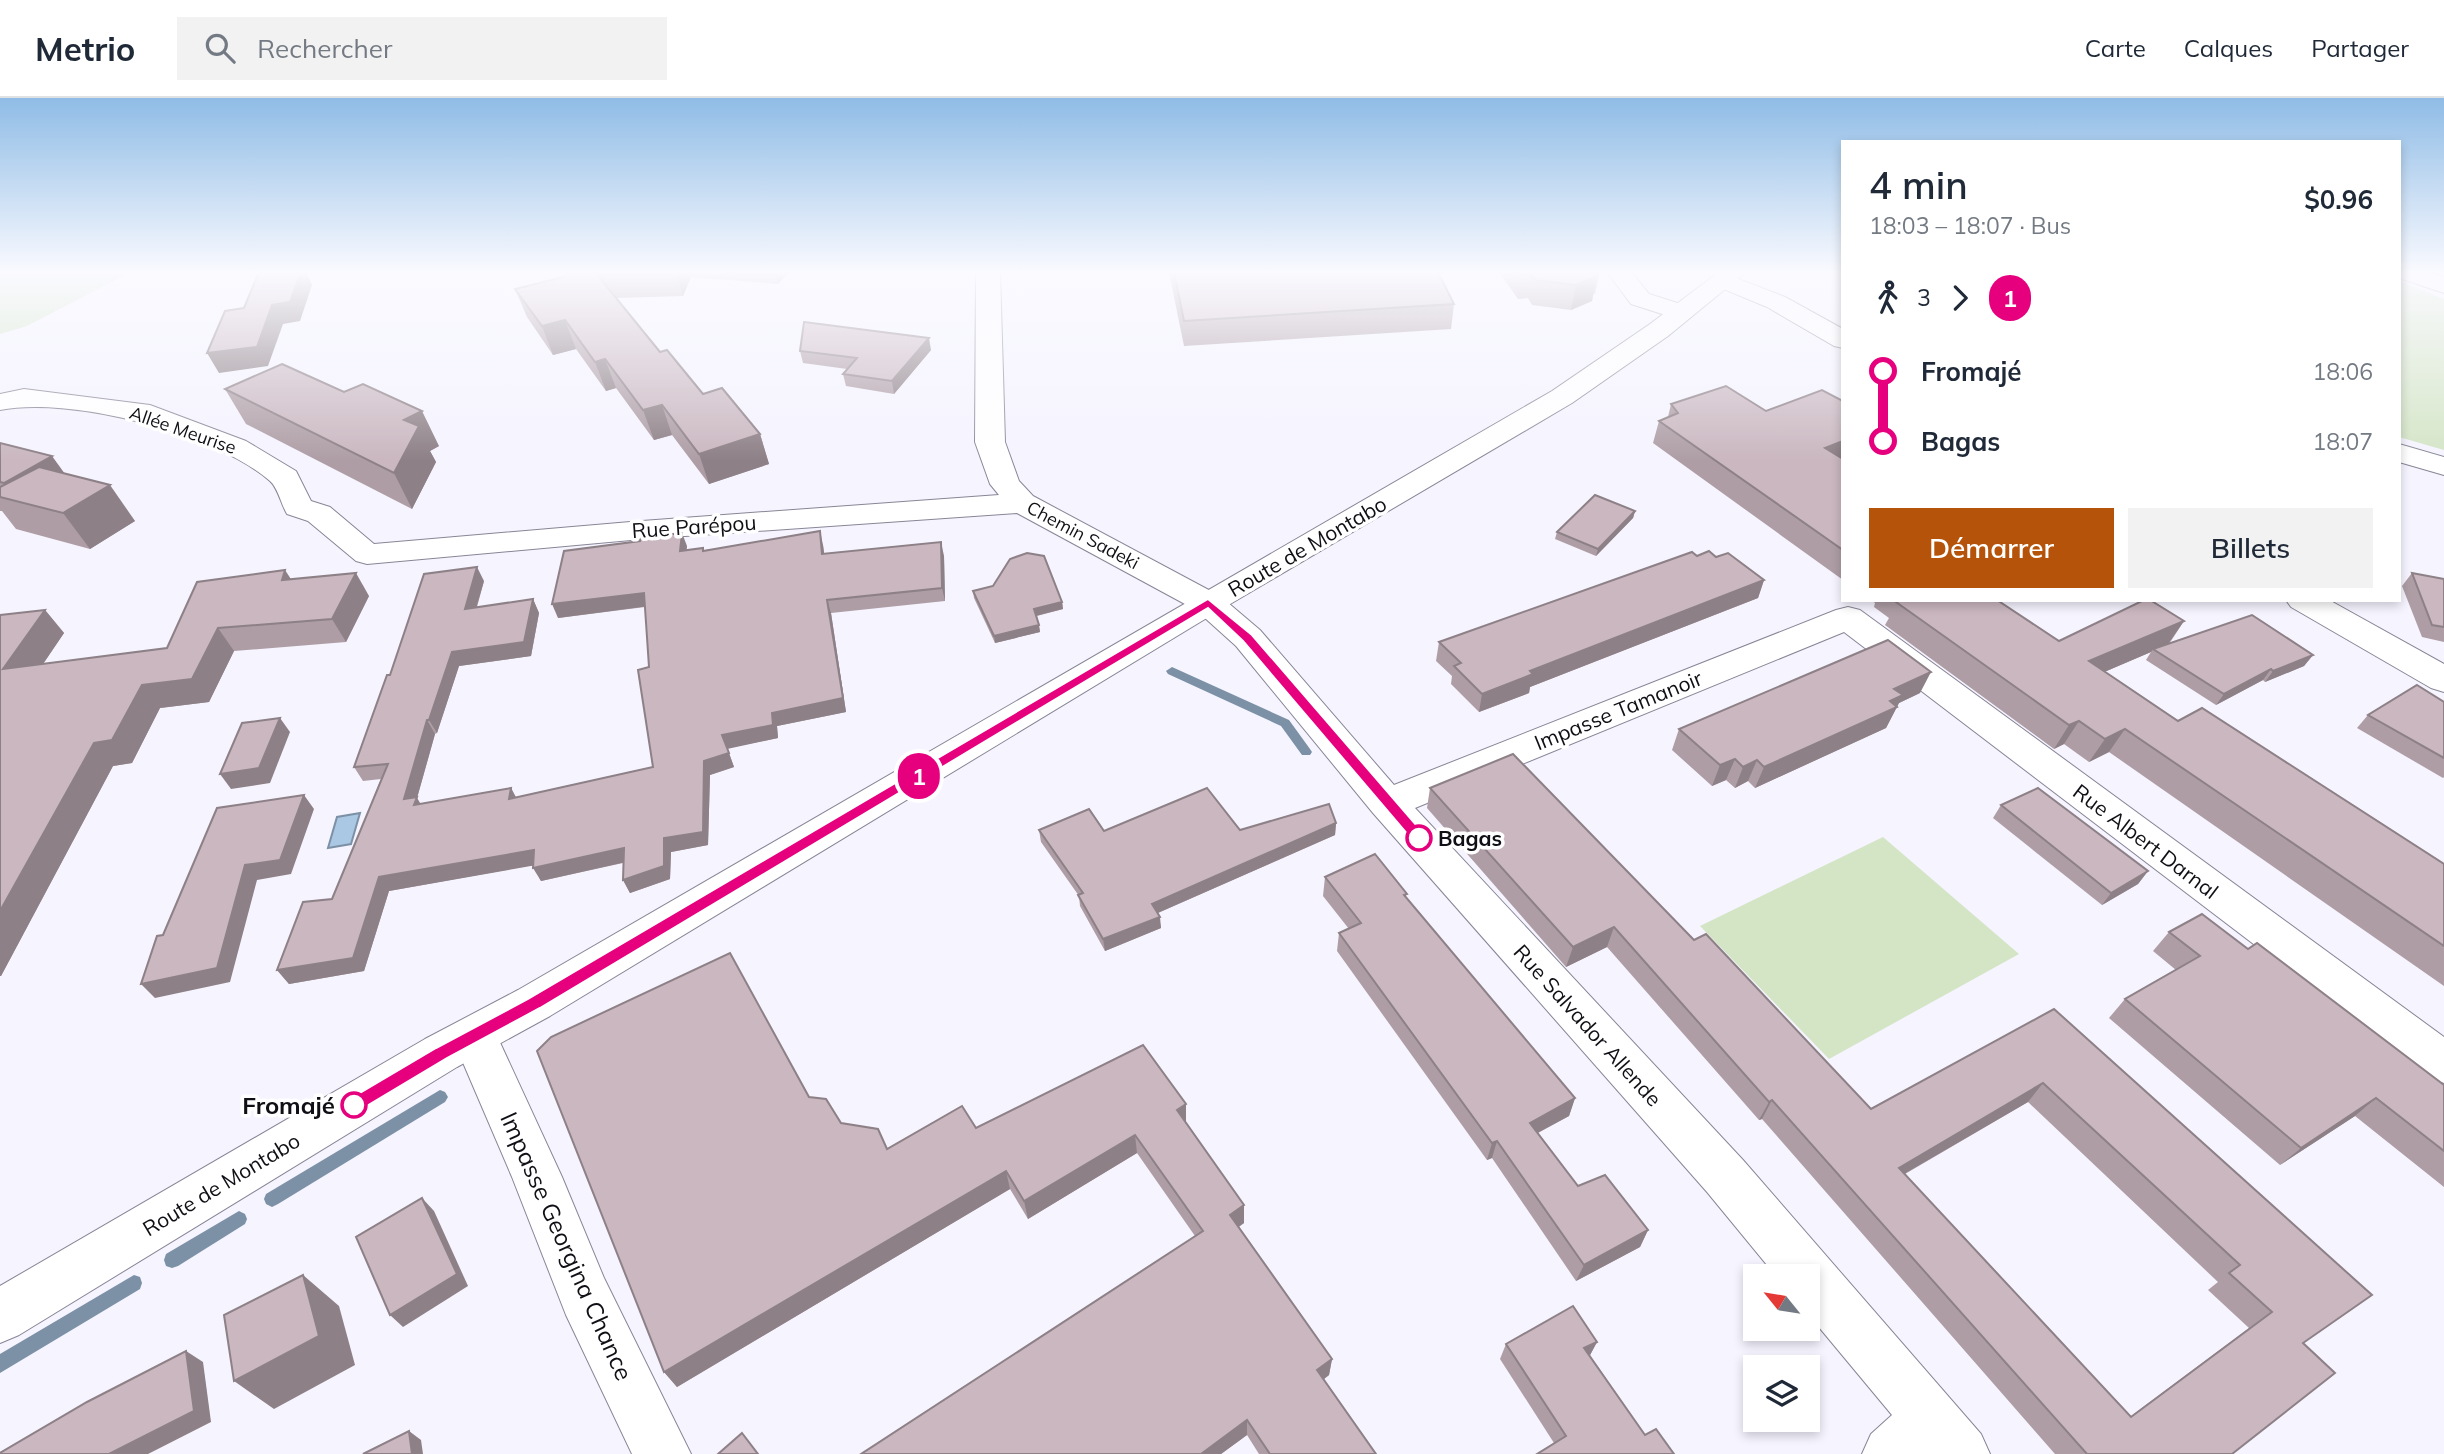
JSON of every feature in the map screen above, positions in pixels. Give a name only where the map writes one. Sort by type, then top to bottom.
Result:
[{"type":"street","name":"Chemin Sadeki","points":[[989,335],[990,442],[1004,485],[1022,503],[1208,603]]},
{"type":"street","name":"Route de Montabo","points":[[0,1316],[441,1053],[475,1037],[1562,397],[1652,335]]},
{"type":"street","name":"Allée Meurise","points":[[0,402],[24,397],[140,411],[224,442],[285,477],[298,507],[319,514],[367,554]]},
{"type":"street","points":[[2401,454],[2444,466]]},
{"type":"street","name":"Rue Parépou","points":[[367,554],[642,530],[1022,503]]},
{"type":"street","points":[[2306,602],[2444,680]]},
{"type":"street","name":"Rue Salvador Allende","points":[[1208,603],[1248,638],[1387,803],[1725,1176],[1927,1443]]},
{"type":"street","name":"Impasse Tamanoir","points":[[1387,803],[1848,618]]},
{"type":"street","name":"Rue Albert Darnal","points":[[1848,618],[2444,1063]]},
{"type":"street","name":"Impasse Georgina Chance","points":[[475,1037],[537,1177],[585,1296],[662,1454]]},
{"type":"green space","points":[[2401,335],[2444,335],[2444,450],[2401,438]]},
{"type":"green space","points":[[1883,837],[2019,954],[1829,1059],[1700,926]]},
{"type":"water","points":[[360,813],[351,844],[328,848],[337,817]]},
{"type":"building","points":[[215,335],[261,335],[257,347],[207,353]]},
{"type":"building","points":[[576,335],[646,335],[660,352],[667,350],[703,394],[722,388],[760,434],[699,454],[662,405],[643,410],[605,359],[595,362]]},
{"type":"building","points":[[802,335],[908,335],[929,338],[892,381],[843,374],[857,358],[800,351]]},
{"type":"building","points":[[282,364],[344,392],[363,384],[422,411],[404,420],[419,426],[394,473],[225,389]]},
{"type":"building","points":[[1726,386],[1766,411],[1822,390],[1841,400],[1841,442],[1825,448],[1841,458],[1841,549],[1659,421],[1678,413],[1671,404]]},
{"type":"building","points":[[0,443],[52,456],[4,483],[0,482]]},
{"type":"building","points":[[39,467],[110,485],[63,513],[0,497],[0,487]]},
{"type":"building","points":[[1595,495],[1635,511],[1598,549],[1557,532]]},
{"type":"building","points":[[820,531],[822,554],[941,542],[942,588],[827,600],[843,698],[772,713],[773,725],[722,735],[729,753],[704,761],[703,832],[664,838],[664,866],[623,880],[624,848],[533,868],[534,850],[379,877],[353,958],[277,970],[303,902],[332,899],[388,764],[354,767],[387,675],[390,675],[424,574],[477,567],[465,609],[533,599],[524,642],[452,652],[427,720],[404,799],[417,797],[414,805],[511,788],[509,799],[653,767],[638,670],[649,667],[644,593],[552,604],[564,551],[682,533],[680,551],[703,548],[703,551]]},
{"type":"building","points":[[1709,551],[1716,557],[1728,553],[1764,580],[1530,671],[1533,674],[1482,694],[1454,666],[1461,663],[1439,642],[1692,552],[1697,556]]},
{"type":"building","points":[[1027,553],[1044,556],[1062,602],[1034,609],[1039,625],[994,636],[973,591],[993,586],[1010,559]]},
{"type":"building","points":[[285,570],[282,580],[356,573],[332,619],[218,628],[192,679],[142,685],[112,740],[94,743],[0,911],[0,615],[45,610],[3,669],[167,648],[197,582]]},
{"type":"building","points":[[2412,573],[2444,579],[2444,627],[2432,625]]},
{"type":"building","points":[[1896,602],[2000,602],[2059,641],[2140,602],[2153,602],[2184,621],[2089,661],[2178,721],[2202,708],[2444,864],[2444,946],[2125,729],[2105,739],[2079,721],[2069,725]]},
{"type":"building","points":[[2252,615],[2313,655],[2273,671],[2271,669],[2224,694],[2153,649]]},
{"type":"building","points":[[1888,640],[1931,672],[1894,689],[1903,695],[1890,701],[1897,707],[1764,767],[1757,760],[1743,767],[1735,759],[1720,765],[1679,729]]},
{"type":"building","points":[[2417,685],[2444,702],[2444,758],[2368,715]]},
{"type":"building","points":[[280,718],[259,768],[220,774],[242,723]]},
{"type":"building","points":[[1513,754],[1694,940],[1706,934],[1871,1109],[2054,1009],[2372,1295],[2303,1343],[2335,1373],[2232,1454],[2087,1454],[1614,927],[1573,947],[1430,788]],"holes":[[[2043,1083],[2240,1265],[2229,1273],[2272,1312],[2131,1417],[1899,1168]]]},
{"type":"building","points":[[1207,788],[1240,830],[1329,804],[1336,823],[1152,904],[1160,917],[1103,939],[1078,895],[1083,893],[1039,830],[1089,809],[1104,831]]},
{"type":"building","points":[[2038,788],[2148,871],[2111,893],[2001,805]]},
{"type":"building","points":[[304,795],[280,860],[245,865],[217,968],[141,984],[157,936],[163,935],[217,808]]},
{"type":"building","points":[[1375,854],[1407,894],[1404,895],[1575,1098],[1530,1123],[1578,1186],[1605,1175],[1648,1230],[1584,1265],[1497,1141],[1492,1143],[1339,933],[1361,923],[1325,877]]},
{"type":"building","points":[[2202,914],[2248,949],[2257,943],[2444,1085],[2444,1151],[2376,1098],[2301,1148],[2125,999],[2200,956],[2169,932]]},
{"type":"building","points":[[730,953],[809,1097],[826,1099],[841,1123],[878,1129],[887,1149],[962,1106],[976,1128],[1143,1045],[1186,1104],[1177,1110],[1244,1205],[1230,1215],[1332,1359],[1317,1370],[1376,1454],[1270,1454],[1247,1420],[1201,1454],[861,1454],[1203,1231],[1135,1135],[1024,1201],[1006,1171],[664,1372],[537,1051],[551,1037]]},
{"type":"building","points":[[422,1198],[457,1274],[390,1315],[356,1237]]},
{"type":"building","points":[[303,1275],[319,1336],[234,1381],[224,1315]]},
{"type":"building","points":[[1573,1306],[1597,1342],[1584,1348],[1645,1435],[1656,1429],[1674,1454],[1537,1454],[1566,1436],[1506,1344]]},
{"type":"building","points":[[186,1351],[194,1411],[109,1454],[0,1454],[87,1402]]},
{"type":"building","points":[[409,1431],[412,1454],[363,1454]]},
{"type":"building","points":[[742,1433],[758,1454],[718,1454]]},
{"type":"waterway","points":[[1172,671],[1285,723],[1306,752]]},
{"type":"waterway","points":[[272,1199],[440,1097]]},
{"type":"waterway","points":[[172,1260],[239,1219]]},
{"type":"waterway","points":[[0,1364],[134,1283]]},
{"type":"bus line","name":"1","points":[[354,1105],[441,1053],[534,1003],[1208,603],[1248,638],[1419,838]]},
{"type":"place","name":"Bagas","points":[[1419,838]]},
{"type":"place","name":"Fromajé","points":[[354,1105]]}]
